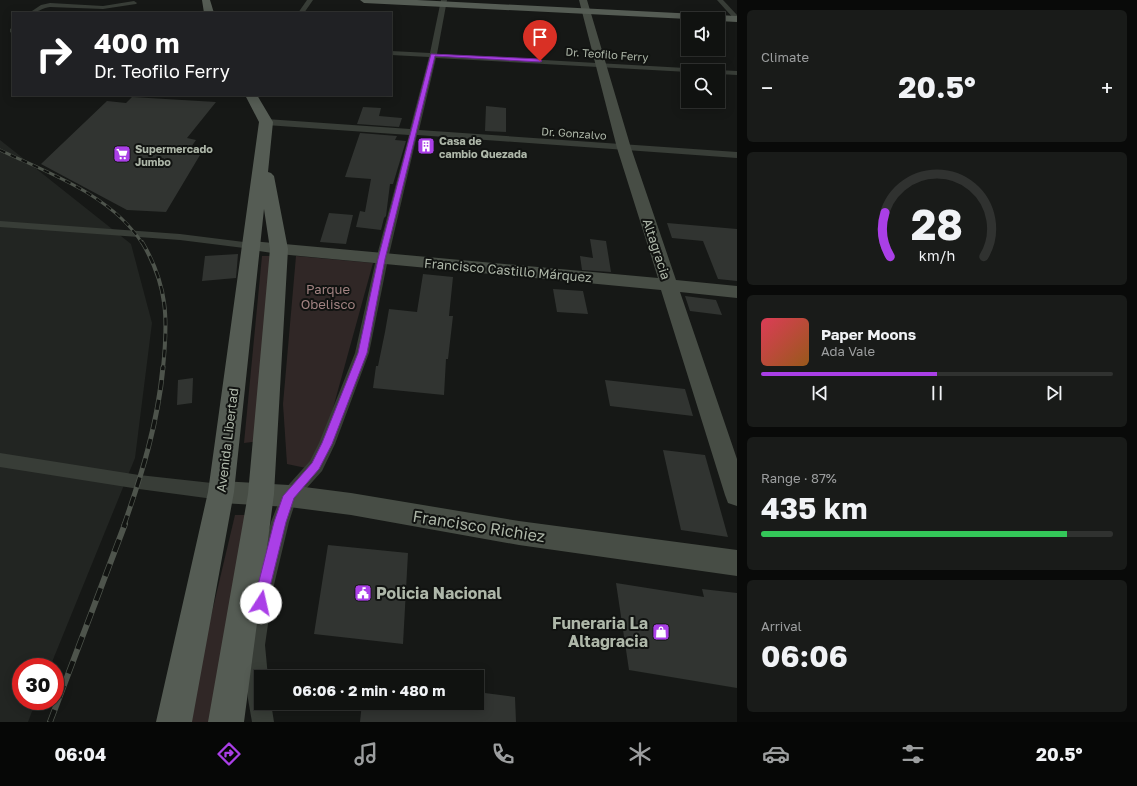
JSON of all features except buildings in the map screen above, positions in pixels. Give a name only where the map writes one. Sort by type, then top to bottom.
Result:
[{"type":"main road","points":[[206,0],[209,12]]},
{"type":"main road","points":[[364,0],[444,2],[587,12],[737,19]]},
{"type":"main road","points":[[252,96],[266,122]]},
{"type":"main road","name":"Avenida Libertad","points":[[174,722],[221,492],[266,122]]},
{"type":"main road","name":"Avenida Libertad","points":[[226,722],[261,494],[279,249],[262,155]]},
{"type":"street","points":[[302,12],[310,0]]},
{"type":"street","name":"Altagracia","points":[[583,0],[624,148],[737,495]]},
{"type":"street","points":[[720,0],[737,19]]},
{"type":"street","points":[[263,722],[258,700],[255,645],[263,589],[280,522],[289,496],[316,466],[327,444],[362,353],[382,259],[433,55],[444,2]]},
{"type":"street","points":[[34,12],[43,6],[50,5],[111,7],[134,3]]},
{"type":"street","name":"Dr. Teofilo Ferry","points":[[392,52],[681,69]]},
{"type":"street","points":[[725,72],[737,73]]},
{"type":"street","name":"Dr. Gonzalvo","points":[[266,122],[737,155]]},
{"type":"street","points":[[0,224],[180,237],[252,246]]},
{"type":"street","name":"Francisco Castillo Márquez","points":[[252,246],[668,284],[737,292]]},
{"type":"street","points":[[0,460],[131,481],[221,492]]},
{"type":"street","name":"Francisco Richiez","points":[[221,492],[289,496],[351,504],[519,533],[737,563]]},
{"type":"shaded area","points":[[0,140],[131,244],[152,323],[135,458],[54,658],[12,658],[12,710],[33,710],[28,722],[0,722]]},
{"type":"green space","points":[[262,256],[282,256],[267,440],[244,443]]},
{"type":"green space","name":"Parque Obelisco","points":[[296,256],[373,263],[324,441],[306,468],[287,464],[283,404]]},
{"type":"green space","points":[[235,515],[262,515],[225,722],[186,722]]},
{"type":"railway","points":[[0,150],[59,177],[97,199],[129,226],[142,243]]},
{"type":"railway","points":[[142,242],[157,273],[164,303],[165,350],[163,368]]},
{"type":"railway","points":[[124,525],[137,487],[153,428],[161,387],[163,367]]},
{"type":"railway","points":[[50,722],[125,524]]},
{"type":"place","name":"Casa de cambio Quezada","points":[[426,146]]},
{"type":"place","name":"Supermercado Jumbo","points":[[122,154]]},
{"type":"place","name":"Policia Nacional","points":[[363,593]]},
{"type":"place","name":"Funeraria La Altagracia","points":[[661,632]]},
{"type":"route","points":[[261,603],[263,589],[280,522],[289,496],[316,466],[327,444],[362,353],[382,259],[433,55],[540,61]]}]
